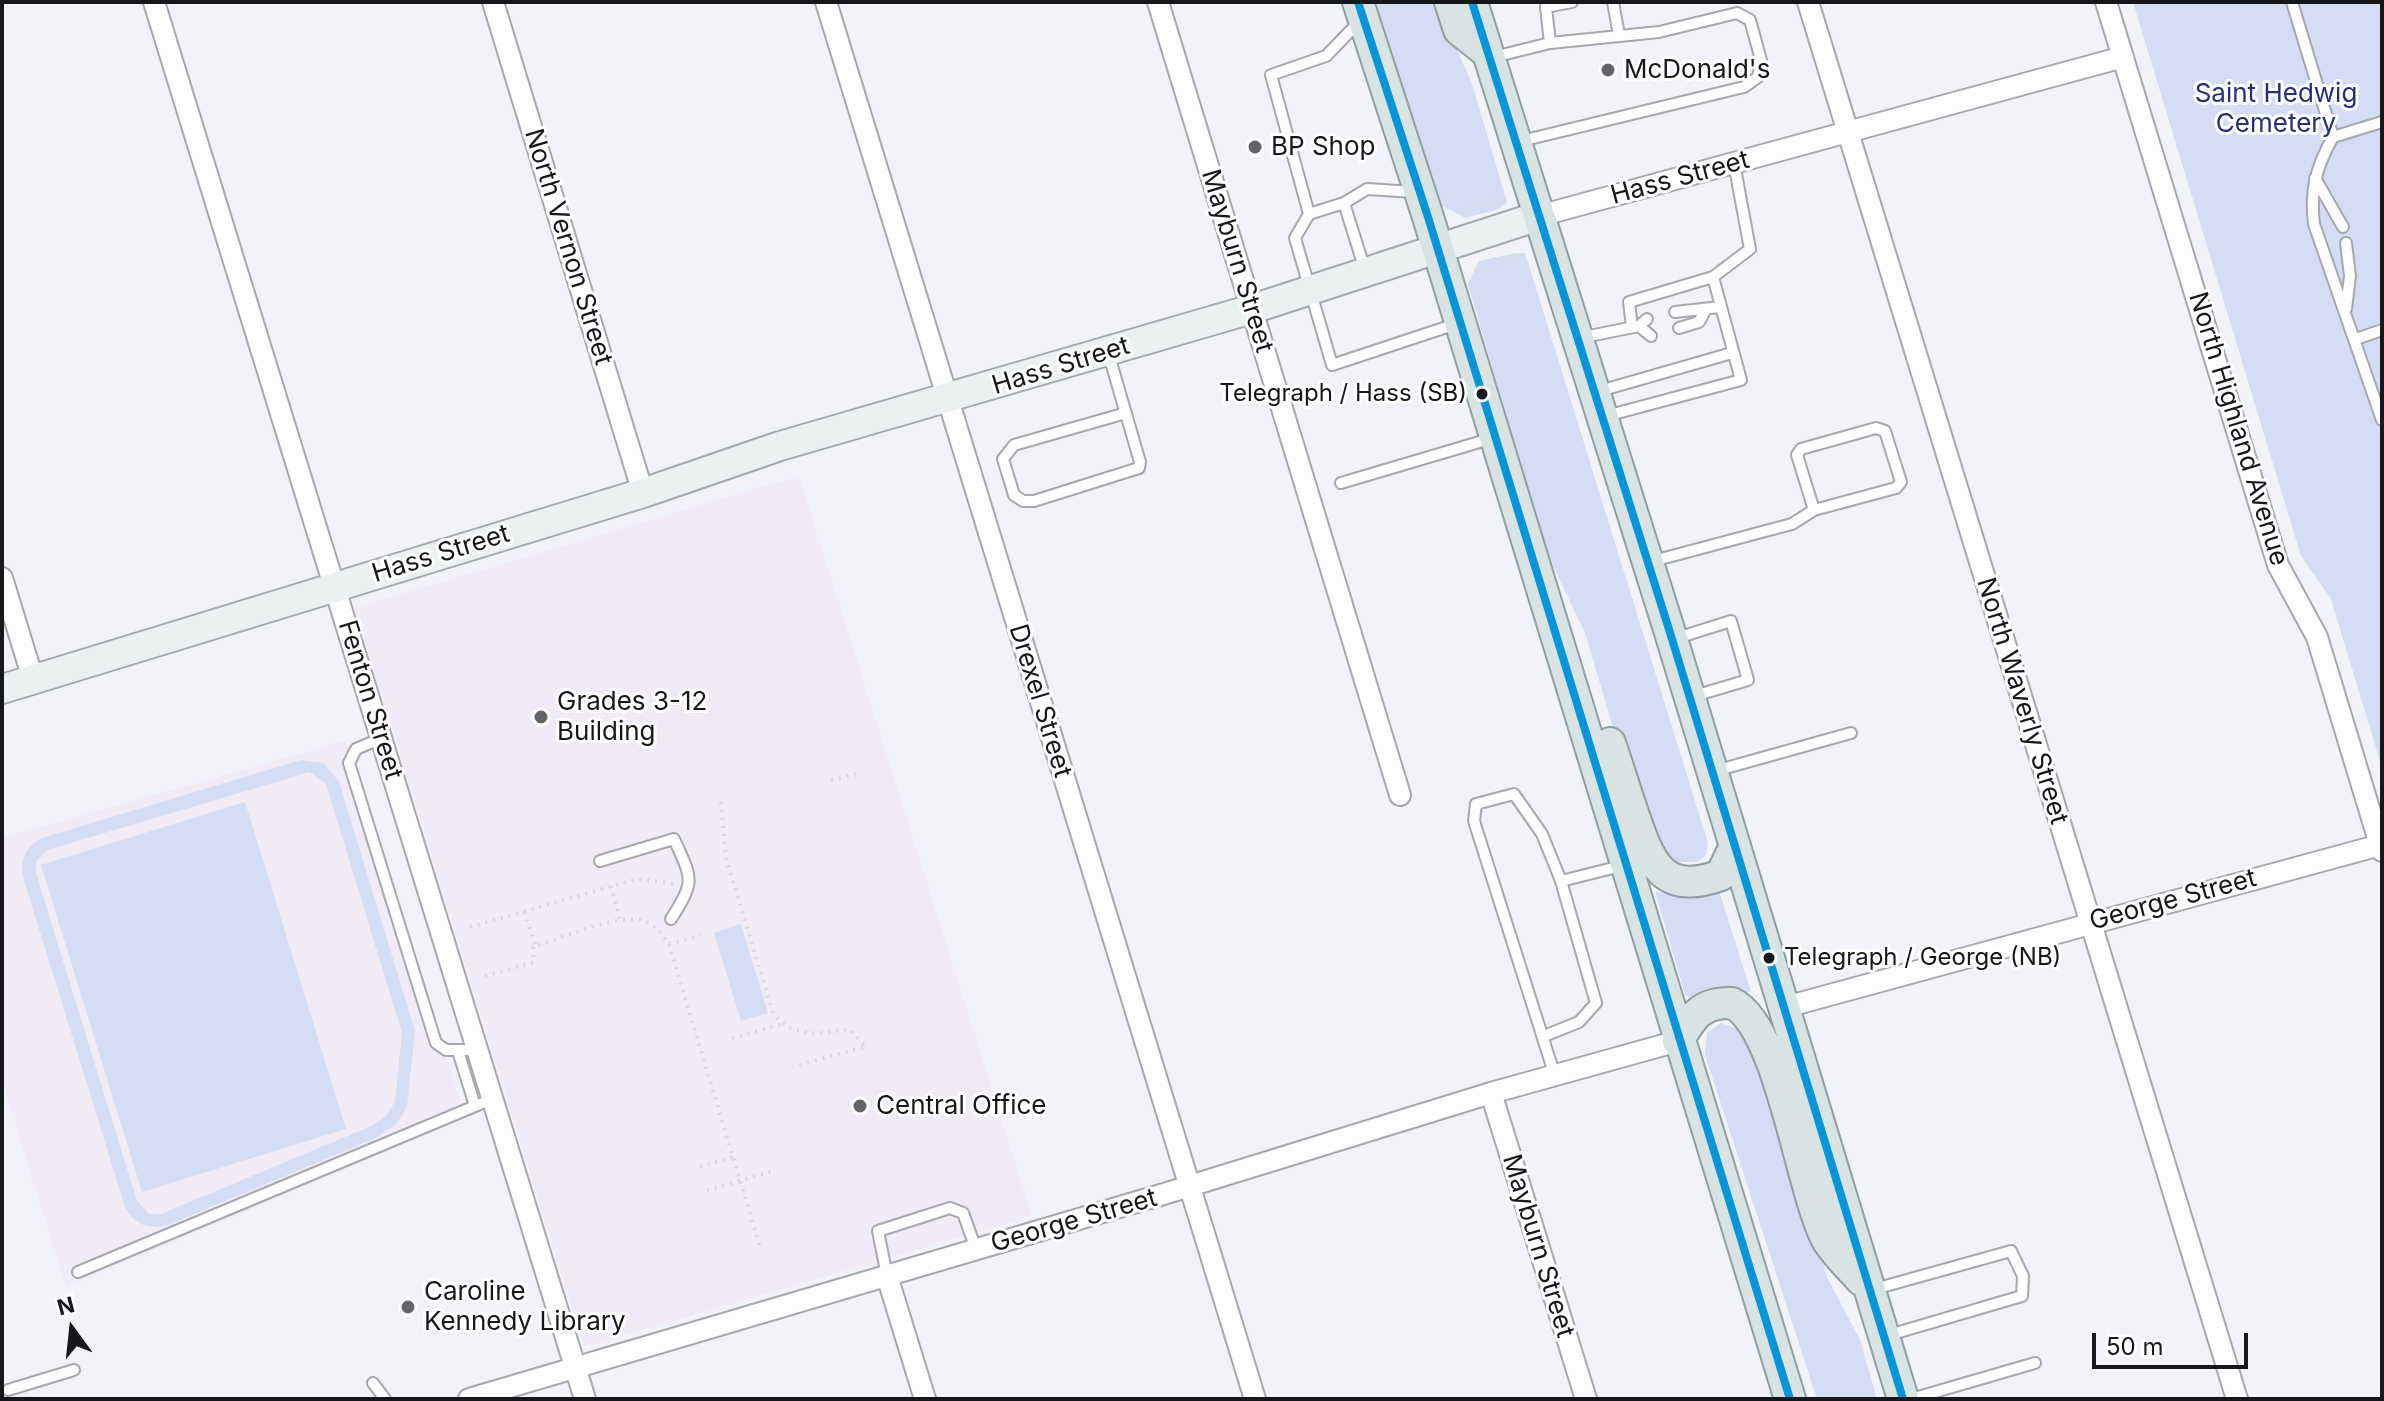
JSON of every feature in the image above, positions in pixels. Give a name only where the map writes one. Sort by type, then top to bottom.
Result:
[{"type":"main road","points":[[1450,2],[1459,30],[1489,55]]},
{"type":"main road","points":[[1472,2],[1672,639],[1903,1399]]},
{"type":"main road","points":[[1360,10],[1420,192],[1549,615],[1587,674],[1637,861],[1678,1041],[1790,1399]]},
{"type":"main road","points":[[1637,861],[1683,882],[1700,883],[1721,875],[1735,846]]},
{"type":"main road","points":[[1678,1041],[1696,1012],[1705,1006],[1732,1003],[1751,1017],[1768,1057],[1827,1239],[1869,1291]]},
{"type":"street","name":"Fenton Street","points":[[154,2],[382,738],[467,1051],[585,1399]]},
{"type":"street","name":"North Vernon Street","points":[[493,2],[643,493]]},
{"type":"street","name":"Drexel Street","points":[[826,2],[1255,1399]]},
{"type":"street","name":"Mayburn Street","points":[[1158,2],[1400,795]]},
{"type":"street","name":"North Waverly Street","points":[[1808,2],[2237,1399]]},
{"type":"street","name":"North Highland Avenue","points":[[2106,2],[2278,565],[2317,637],[2381,848]]},
{"type":"street","name":"Hass Street","points":[[2,689],[643,493],[780,446],[948,400],[1252,309],[1539,216],[2123,57]]},
{"type":"street","points":[[2,578],[33,679]]},
{"type":"street","name":"George Street","points":[[1782,1008],[2090,922],[2381,848]]},
{"type":"street","name":"George Street","points":[[469,1399],[527,1391],[575,1367],[1189,1187],[1491,1093],[1678,1041]]},
{"type":"street","name":"Mayburn Street","points":[[1491,1093],[1586,1399]]},
{"type":"street","points":[[887,1276],[925,1399]]},
{"type":"lane","points":[[1550,43],[1546,7],[1572,2]]},
{"type":"lane","points":[[1613,2],[1619,35]]},
{"type":"lane","points":[[2292,2],[2333,137]]},
{"type":"lane","points":[[1309,214],[1271,75],[1326,56],[1360,10]]},
{"type":"lane","points":[[1489,55],[1550,43],[1659,32],[1737,13],[1750,20],[1761,60],[1758,77],[1744,87],[1515,142]]},
{"type":"lane","points":[[2382,122],[2333,137],[2319,161],[2310,194],[2314,224],[2382,420]]},
{"type":"lane","points":[[1651,336],[1639,324],[1629,302],[1713,277],[1750,249],[1734,163]]},
{"type":"lane","points":[[2315,178],[2343,227]]},
{"type":"lane","points":[[1420,192],[1367,189],[1344,203],[1309,214],[1295,238],[1332,365],[1460,323]]},
{"type":"lane","points":[[1344,203],[1366,273]]},
{"type":"lane","points":[[2346,243],[2350,276],[2346,311]]},
{"type":"lane","points":[[1598,405],[1741,380],[1713,277]]},
{"type":"lane","points":[[1675,312],[1695,307],[1705,311],[1720,307]]},
{"type":"lane","points":[[1679,328],[1699,322],[1705,311]]},
{"type":"lane","points":[[1577,338],[1639,324]]},
{"type":"lane","points":[[2356,339],[2382,330]]},
{"type":"lane","points":[[1108,352],[1126,413],[1139,468],[1034,501],[1023,501],[1014,495],[1003,459],[1014,445],[1126,413]]},
{"type":"lane","points":[[1598,405],[1732,353]]},
{"type":"lane","points":[[1647,563],[1792,524],[1814,510],[1896,488],[1901,482],[1885,431],[1876,428],[1801,449],[1797,455],[1814,510]]},
{"type":"lane","points":[[1341,483],[1494,437]]},
{"type":"lane","points":[[1672,639],[1731,621],[1748,680],[1689,697]]},
{"type":"lane","points":[[1713,772],[1851,733]]},
{"type":"lane","points":[[382,738],[356,749],[349,763],[436,1043],[446,1050],[467,1051]]},
{"type":"lane","points":[[1544,1036],[1579,1022],[1596,1003],[1561,881],[1542,834],[1514,794],[1476,804],[1474,821],[1555,1076]]},
{"type":"lane","points":[[600,861],[674,839],[689,872],[690,890],[671,919]]},
{"type":"lane","points":[[1561,881],[1637,861]]},
{"type":"lane","points":[[78,1272],[484,1103]]},
{"type":"lane","points":[[887,1276],[878,1231],[950,1208],[963,1213],[976,1249]]},
{"type":"lane","points":[[1869,1291],[2011,1251],[2023,1276],[2022,1296],[1883,1336]]},
{"type":"lane","points":[[1911,1399],[2035,1363]]},
{"type":"lane","points":[[8,1390],[74,1370]]},
{"type":"lane","points":[[373,1383],[385,1399]]},
{"type":"path","points":[[1462,211],[1505,198]]},
{"type":"path","points":[[1475,271],[1524,256]]},
{"type":"path","points":[[831,780],[857,774]]},
{"type":"path","points":[[721,802],[726,858],[773,1013],[782,1024],[805,1035],[849,1029],[866,1046],[793,1067]]},
{"type":"path","points":[[470,927],[637,879],[676,884]]},
{"type":"path","points":[[611,886],[620,920]]},
{"type":"path","points":[[524,912],[536,946]]},
{"type":"path","points":[[485,976],[534,962],[532,953],[536,946],[620,920],[643,920],[657,928],[669,944],[760,1247]]},
{"type":"path","points":[[669,944],[701,935]]},
{"type":"path","points":[[732,1038],[782,1024]]},
{"type":"path","points":[[700,1167],[733,1157]]},
{"type":"path","points":[[707,1190],[774,1171]]},
{"type":"shaded area","points":[[799,476],[1032,1216],[584,1347],[355,608]]},
{"type":"shaded area","points":[[345,741],[466,1118],[66,1287],[2,1081],[2,838]]},
{"type":"green space","points":[[1375,2],[1436,2],[1472,84],[1507,202],[1499,209],[1466,218],[1442,206]]},
{"type":"green space","name":"Saint Hedwig Cemetery","points":[[2133,2],[2382,2],[2382,768],[2331,599],[2301,556]]},
{"type":"green space","points":[[1524,253],[1527,259],[1708,843],[1706,856],[1697,862],[1671,862],[1645,835],[1585,633],[1545,549],[1468,284],[1479,261]]},
{"type":"green space","points":[[301,760],[324,763],[339,782],[415,1031],[407,1107],[397,1123],[378,1137],[168,1225],[155,1227],[138,1222],[125,1207],[23,877],[25,854],[42,838]],"holes":[[[310,772],[326,784],[402,1033],[395,1102],[385,1117],[369,1127],[161,1214],[149,1214],[137,1201],[36,873],[36,861],[47,850]]]},
{"type":"green space","points":[[245,802],[346,1129],[142,1192],[41,865]]},
{"type":"green space","points":[[1655,891],[1693,898],[1719,891],[1751,992],[1715,987],[1690,998],[1685,995]]},
{"type":"green space","points":[[741,924],[768,1013],[741,1021],[714,933]]},
{"type":"green space","points":[[1721,1023],[1748,1032],[1828,1279],[1860,1340],[1877,1399],[1817,1399],[1705,1055],[1707,1033]]},
{"type":"transit line","points":[[1358,2],[1428,217],[1790,1399]]},
{"type":"transit line","points":[[1472,2],[1672,639],[1903,1399]]},
{"type":"place","name":"McDonald's","points":[[1608,70]]},
{"type":"place","name":"BP Shop","points":[[1255,147]]},
{"type":"place","name":"Telegraph / Hass (SB)","points":[[1482,394]]},
{"type":"place","name":"Grades 3-12 Building","points":[[541,717]]},
{"type":"place","name":"Telegraph / George (NB)","points":[[1769,958]]},
{"type":"place","name":"Central Office","points":[[860,1106]]},
{"type":"place","name":"Caroline Kennedy Library","points":[[408,1307]]}]
